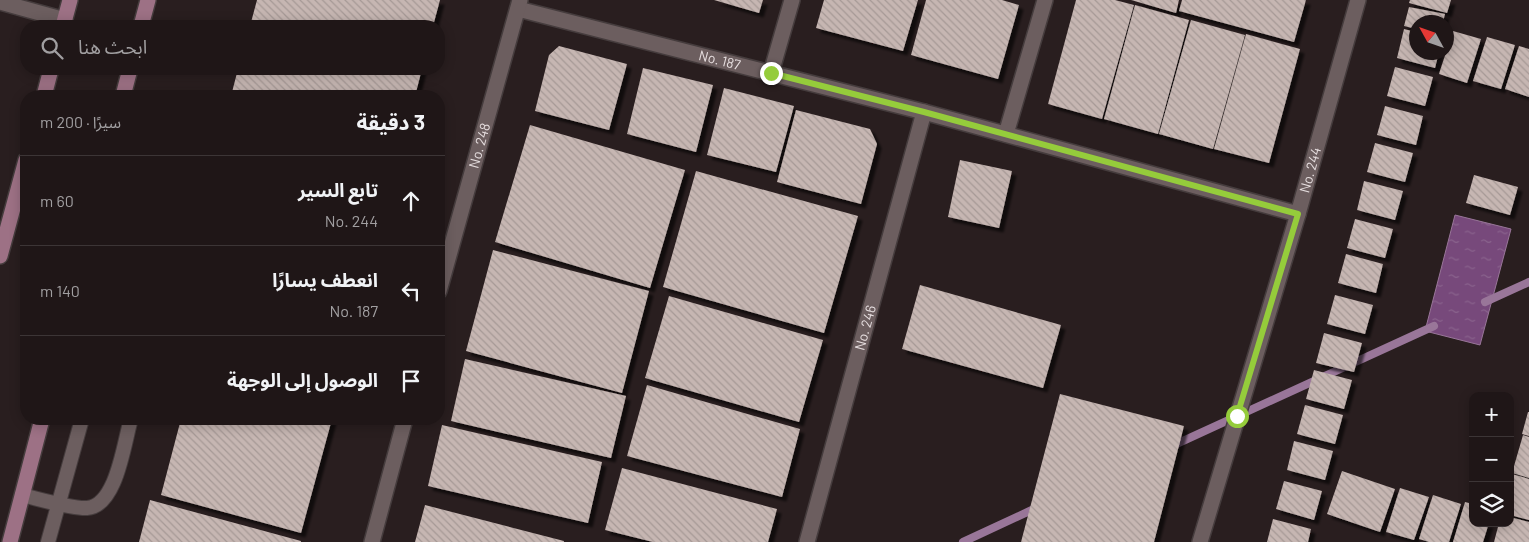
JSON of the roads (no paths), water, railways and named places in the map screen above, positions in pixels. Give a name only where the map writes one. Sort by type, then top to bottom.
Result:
[{"type":"main road","points":[[65,20],[70,0]]},
{"type":"main road","points":[[143,20],[148,0]]},
{"type":"main road","points":[[46,90],[49,75]]},
{"type":"main road","points":[[125,90],[128,75]]},
{"type":"main road","points":[[0,256],[20,182]]},
{"type":"main road","points":[[10,542],[40,425]]},
{"type":"street","points":[[771,73],[792,0]]},
{"type":"street","points":[[1006,134],[1045,0]]},
{"type":"street","name":"No. 244","points":[[1200,542],[1298,214],[1358,0]]},
{"type":"street","points":[[0,2],[55,20]]},
{"type":"street","name":"No. 187","points":[[519,4],[1298,214]]},
{"type":"street","name":"No. 248","points":[[445,269],[519,4]]},
{"type":"street","name":"No. 246","points":[[807,542],[924,112]]},
{"type":"street","points":[[372,542],[403,425]]},
{"type":"lane","points":[[48,542],[80,425]]},
{"type":"lane","points":[[22,496],[88,508],[101,503],[112,489],[129,425]]},
{"type":"water","points":[[1455,215],[1511,229],[1480,345],[1425,331]]},
{"type":"waterway","points":[[1485,302],[1529,282]]},
{"type":"waterway","points":[[1172,446],[1434,326]]},
{"type":"waterway","points":[[963,542],[1036,508]]}]
